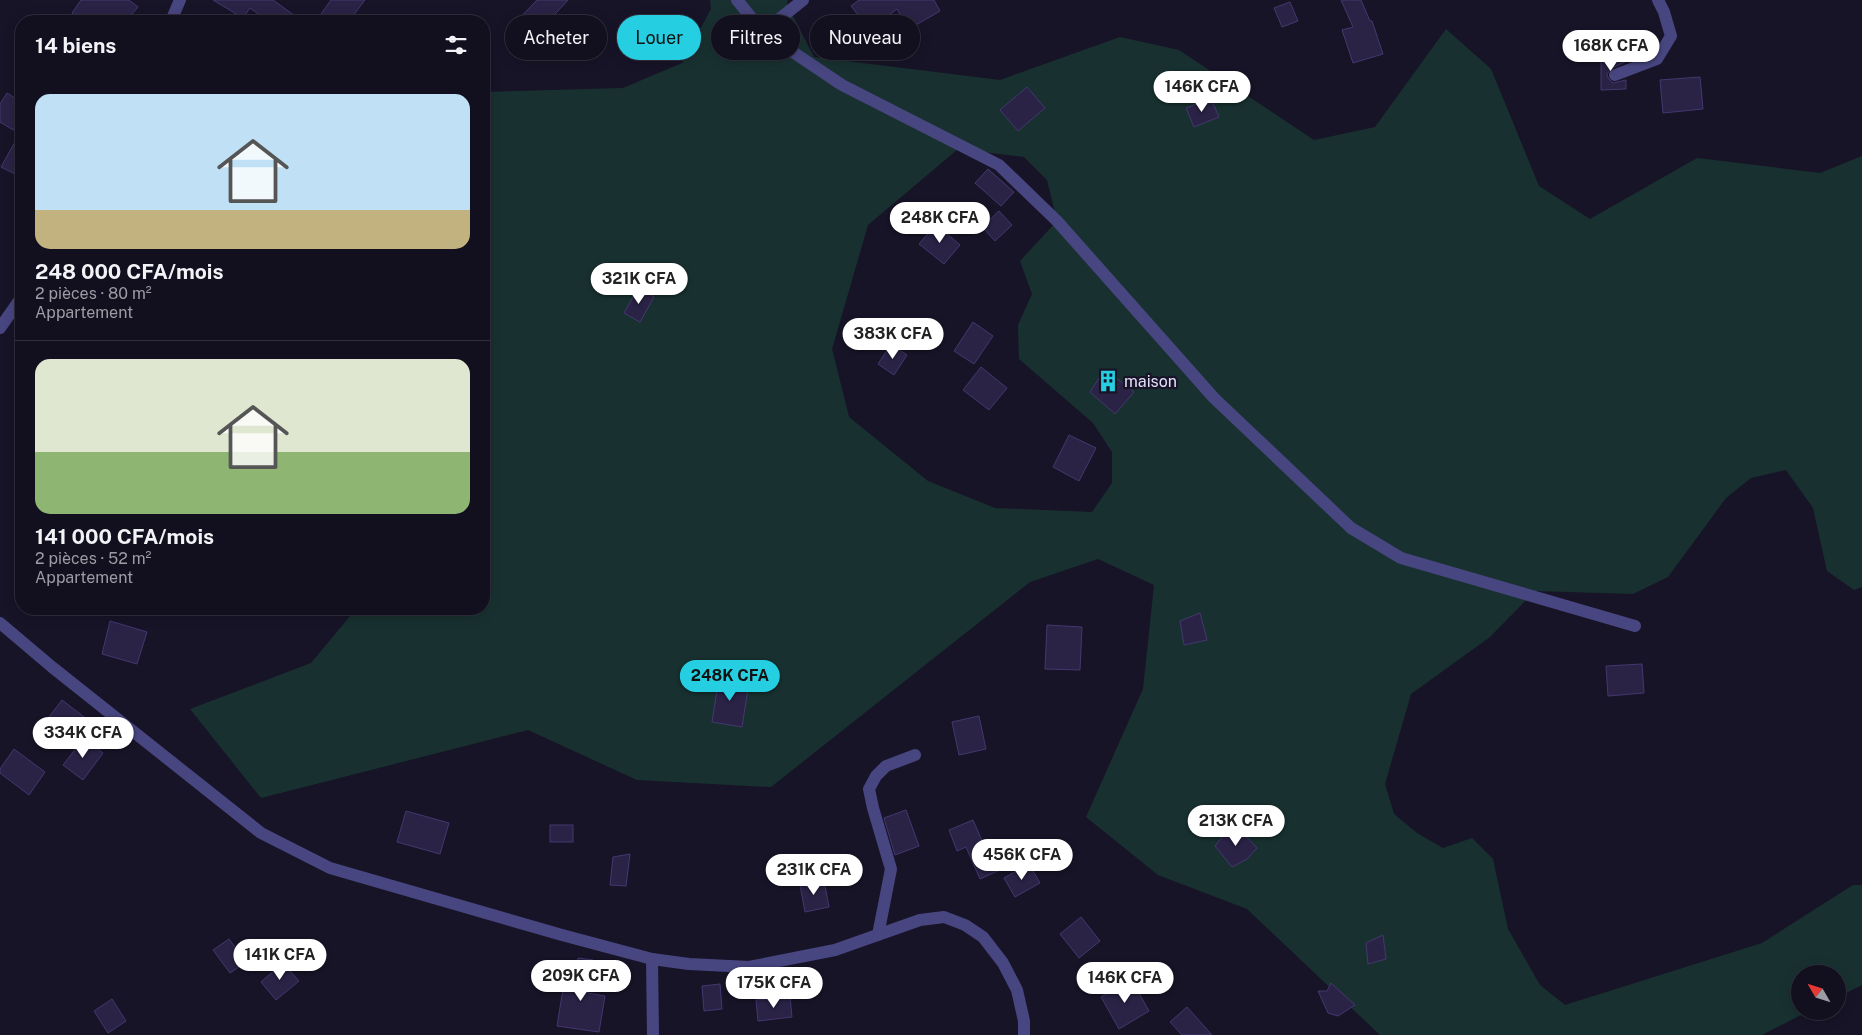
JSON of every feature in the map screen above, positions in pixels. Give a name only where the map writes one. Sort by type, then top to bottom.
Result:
[{"type":"street","points":[[174,15],[180,0]]},
{"type":"street","points":[[737,0],[749,15]]},
{"type":"street","points":[[784,15],[803,0]]},
{"type":"street","points":[[1615,75],[1657,59],[1664,50],[1671,36],[1664,12],[1658,0]]},
{"type":"street","points":[[800,57],[842,85],[999,165],[1057,221],[1214,398],[1351,528],[1400,558],[1634,626]]},
{"type":"street","points":[[0,328],[15,307]]},
{"type":"street","points":[[0,623],[52,667],[260,832],[330,868],[562,936],[652,960],[689,964],[749,967],[835,950],[920,920],[944,917],[965,925],[983,937],[1003,963],[1016,990],[1024,1021],[1031,1035]]},
{"type":"street","points":[[878,935],[891,869],[869,789],[876,776],[886,766],[915,755]]},
{"type":"street","points":[[652,960],[653,1035]]},
{"type":"street","points":[[1024,1021],[1024,1035]]},
{"type":"green space","points":[[710,0],[788,0],[787,4],[793,15],[711,15],[711,60],[800,60],[800,30],[810,49],[810,60],[838,60],[1000,80],[1120,37],[1179,50],[1314,140],[1375,127],[1446,29],[1491,69],[1539,186],[1590,219],[1697,158],[1820,173],[1862,156],[1862,587],[1854,590],[1827,571],[1813,508],[1786,470],[1751,478],[1726,498],[1668,577],[1633,594],[1535,591],[1490,637],[1411,694],[1385,784],[1394,814],[1417,833],[1443,848],[1472,838],[1493,859],[1508,929],[1540,985],[1565,1005],[1762,943],[1853,885],[1862,885],[1862,985],[1846,993],[1846,965],[1791,965],[1791,1020],[1762,1035],[1380,1035],[1247,909],[1158,875],[1086,817],[1143,689],[1154,585],[1098,559],[1030,582],[771,787],[637,780],[528,730],[261,798],[190,709],[311,663],[351,615],[490,615],[490,92],[623,88],[682,63],[684,60],[701,60],[701,28],[711,9]],"holes":[[[958,149],[1024,157],[1047,180],[1057,221],[1020,261],[1032,294],[1018,325],[1019,359],[1093,423],[1112,452],[1112,483],[1092,512],[995,508],[928,481],[849,417],[832,349],[868,225]]]},
{"type":"building","points":[[81,0],[129,0],[138,7],[131,15],[75,15],[72,13]]},
{"type":"building","points":[[213,0],[273,0],[294,15],[260,15],[250,8],[245,15],[238,15]]},
{"type":"building","points":[[331,0],[365,0],[354,15],[320,15]]},
{"type":"building","points":[[537,0],[568,0],[554,15],[523,15]]},
{"type":"building","points":[[859,0],[934,0],[940,11],[920,23],[920,15],[901,15],[897,9],[889,15],[858,15],[851,6]]},
{"type":"building","points":[[1341,0],[1361,0],[1370,21],[1372,21],[1383,54],[1353,63],[1342,30],[1353,27]]},
{"type":"building","points":[[1290,2],[1298,21],[1282,27],[1274,8]]},
{"type":"building","points":[[1625,55],[1625,62],[1612,68],[1607,74],[1613,83],[1626,80],[1626,89],[1601,90],[1601,56]]},
{"type":"building","points":[[1700,77],[1703,109],[1663,113],[1660,80]]},
{"type":"building","points":[[1027,87],[1045,108],[1018,131],[1000,110]]},
{"type":"building","points":[[7,93],[15,98],[15,126],[13,130],[0,122],[0,104]]},
{"type":"building","points":[[1211,99],[1219,117],[1194,127],[1186,108]]},
{"type":"building","points":[[15,142],[15,174],[1,167]]},
{"type":"building","points":[[988,169],[1014,192],[1001,206],[975,183]]},
{"type":"building","points":[[999,211],[1012,225],[995,241],[982,227]]},
{"type":"building","points":[[936,224],[960,245],[944,264],[919,244]]},
{"type":"building","points":[[638,288],[654,297],[640,322],[624,313]]},
{"type":"building","points":[[973,322],[993,336],[974,364],[954,351]]},
{"type":"building","points":[[891,344],[907,355],[894,375],[878,364]]},
{"type":"building","points":[[981,367],[1007,388],[989,410],[963,390]]},
{"type":"building","name":"maison","points":[[1105,369],[1134,392],[1115,414],[1090,392]]},
{"type":"building","points":[[1069,435],[1096,448],[1079,481],[1053,467]]},
{"type":"building","points":[[1200,613],[1207,640],[1184,645],[1180,621]]},
{"type":"building","points":[[110,621],[147,632],[137,664],[102,654]]},
{"type":"building","points":[[1047,625],[1082,627],[1080,670],[1045,669]]},
{"type":"building","points":[[1642,664],[1644,693],[1608,696],[1606,666]]},
{"type":"building","points":[[719,678],[749,683],[742,727],[712,722]]},
{"type":"building","points":[[62,700],[88,720],[75,737],[49,717]]},
{"type":"building","points":[[979,716],[986,749],[959,755],[952,722]]},
{"type":"building","points":[[84,738],[103,753],[83,780],[63,765]]},
{"type":"building","points":[[14,749],[45,772],[29,795],[0,773],[0,769]]},
{"type":"building","points":[[906,810],[919,846],[895,855],[884,818]]},
{"type":"building","points":[[406,811],[449,823],[440,854],[397,842]]},
{"type":"building","points":[[973,820],[983,843],[987,842],[1000,870],[980,879],[966,847],[957,851],[949,830]]},
{"type":"building","points":[[550,825],[573,825],[573,842],[550,842]]},
{"type":"building","points":[[1237,827],[1257,848],[1247,859],[1232,867],[1215,846],[1223,836]]},
{"type":"building","points":[[630,854],[626,886],[610,885],[613,857]]},
{"type":"building","points":[[1029,864],[1040,883],[1015,897],[1004,878]]},
{"type":"building","points":[[824,880],[829,907],[805,912],[800,885]]},
{"type":"building","points":[[1081,917],[1100,941],[1079,958],[1060,934]]},
{"type":"building","points":[[1383,935],[1386,959],[1368,964],[1366,943]]},
{"type":"building","points":[[229,939],[246,962],[230,973],[213,950]]},
{"type":"building","points":[[578,958],[593,960],[588,993],[605,996],[599,1032],[557,1026],[563,989],[573,991]]},
{"type":"building","points":[[283,963],[299,981],[276,1000],[261,982]]},
{"type":"building","points":[[1131,979],[1149,1011],[1119,1029],[1101,997]]},
{"type":"building","points":[[1331,983],[1355,1005],[1338,1016],[1328,1013],[1318,991],[1327,991]]},
{"type":"building","points":[[720,984],[722,1009],[704,1011],[702,986]]},
{"type":"building","points":[[790,997],[792,1017],[758,1021],[756,1000]]},
{"type":"building","points":[[112,999],[126,1021],[108,1033],[94,1011]]},
{"type":"building","points":[[1187,1007],[1212,1035],[1182,1035],[1170,1022]]},
{"type":"place","name":"maison","points":[[1108,381]]}]
